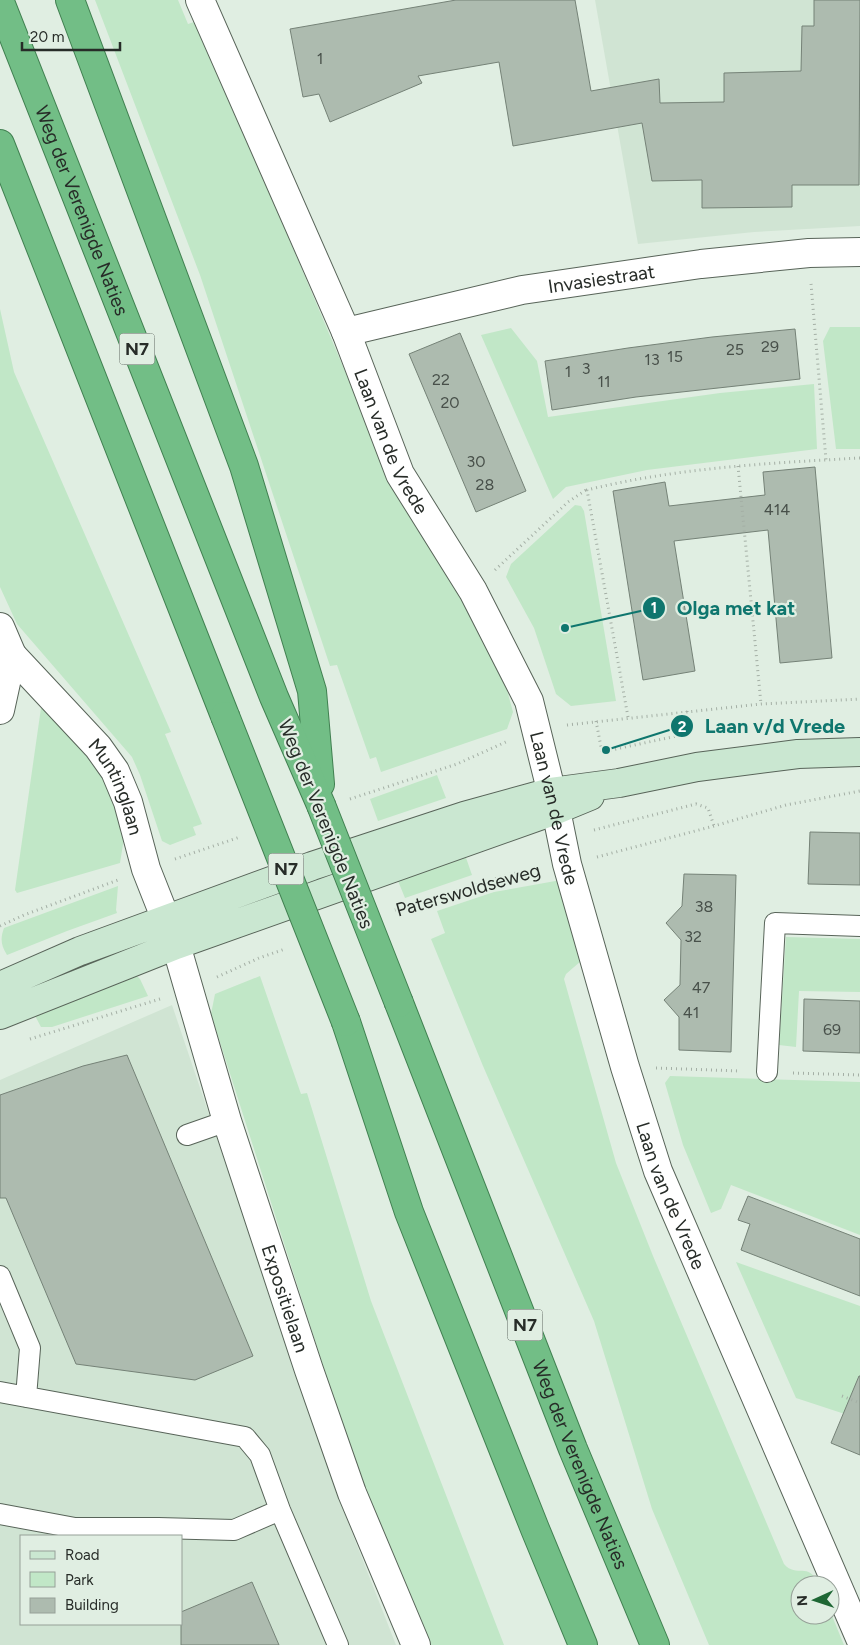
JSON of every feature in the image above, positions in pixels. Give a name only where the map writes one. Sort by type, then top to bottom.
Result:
[{"type":"highway","name":"N7","points":[[70,0],[244,466],[312,691],[321,805]]},
{"type":"highway","name":"Weg der Verenigde Naties","points":[[0,2],[274,697],[321,805],[573,1449],[655,1645]]},
{"type":"highway","name":"N7","points":[[0,144],[346,1022],[409,1212],[535,1530],[583,1645]]},
{"type":"main road","points":[[0,1015],[176,945],[554,801],[619,783],[697,767],[798,754],[860,752]]},
{"type":"main road","points":[[0,986],[80,951],[330,860],[464,816],[554,801]]},
{"type":"street","name":"Laan van de Vrede","points":[[200,0],[346,332],[400,474],[473,591],[529,701],[554,801],[567,864],[658,1172],[858,1629]]},
{"type":"street","name":"Invasiestraat","points":[[346,332],[522,290],[701,264],[809,254],[860,252]]},
{"type":"street","name":"Muntinglaan","points":[[0,627],[12,655],[98,747],[115,771],[128,802],[146,869],[176,945]]},
{"type":"street","points":[[0,710],[12,655]]},
{"type":"street","name":"Expositielaan","points":[[176,945],[227,1121],[309,1370],[352,1494],[416,1645]]},
{"type":"lane","points":[[767,1072],[775,923],[860,926]]},
{"type":"lane","points":[[187,1135],[227,1121]]},
{"type":"lane","points":[[0,1276],[30,1348],[26,1397]]},
{"type":"lane","points":[[0,1392],[244,1437],[260,1455],[280,1510],[338,1645]]},
{"type":"lane","points":[[0,1514],[75,1528],[234,1530],[280,1510]]},
{"type":"path","points":[[809,254],[826,460]]},
{"type":"path","points":[[473,591],[568,502],[586,490],[628,480],[738,466],[860,458]]},
{"type":"path","points":[[738,466],[761,704]]},
{"type":"path","points":[[586,490],[628,717]]},
{"type":"path","points":[[348,799],[457,764],[536,728],[761,704],[860,698]]},
{"type":"path","points":[[596,721],[602,752],[686,734],[688,730],[687,711]]},
{"type":"path","name":"Paterswoldseweg","points":[[393,911],[507,875],[567,864],[714,826],[786,805],[860,791]]},
{"type":"path","points":[[586,832],[696,804],[708,808],[714,826]]},
{"type":"path","points":[[0,926],[24,915],[146,869],[249,834]]},
{"type":"path","points":[[29,1039],[189,991],[259,958],[286,948]]},
{"type":"path","points":[[842,1396],[860,1403]]},
{"type":"shaded area","points":[[595,0],[860,0],[860,226],[754,232],[638,244]]},
{"type":"shaded area","points":[[172,1005],[340,1502],[396,1645],[0,1645],[0,1080]]},
{"type":"green space","points":[[95,0],[178,0],[188,24],[197,21],[388,473],[462,598],[504,679],[513,712],[507,729],[381,772],[376,757],[370,759],[337,665],[330,666],[200,275]]},
{"type":"green space","points":[[0,309],[14,372],[171,732],[165,734],[202,824],[193,827],[196,835],[170,845],[162,841],[132,757],[17,624],[0,587]]},
{"type":"green space","points":[[830,327],[860,327],[860,449],[836,449],[823,341]]},
{"type":"green space","points":[[511,328],[537,361],[548,417],[720,393],[814,384],[817,449],[647,470],[566,487],[553,499],[481,335]]},
{"type":"green space","points":[[575,505],[581,506],[584,511],[616,701],[571,706],[556,694],[534,628],[506,577],[511,564]]},
{"type":"green space","points":[[41,708],[49,712],[98,769],[109,790],[124,838],[120,863],[17,893],[15,890]]},
{"type":"green space","points":[[437,775],[446,798],[378,821],[370,799]]},
{"type":"green space","points":[[464,852],[472,875],[405,898],[396,876]]},
{"type":"green space","points":[[561,880],[581,961],[566,974],[564,979],[616,1163],[653,1256],[784,1564],[793,1570],[807,1571],[813,1575],[790,1575],[790,1625],[836,1625],[844,1645],[709,1645],[652,1509],[594,1321],[483,1066],[431,939],[445,933],[437,911],[494,892]]},
{"type":"green space","points":[[118,886],[117,913],[7,955],[2,942],[4,928]]},
{"type":"green space","points":[[786,937],[860,939],[860,992],[799,991],[796,1047],[779,1045]]},
{"type":"green space","points":[[136,975],[148,996],[52,1027],[41,1027],[33,1012]]},
{"type":"green space","points":[[260,976],[301,1094],[307,1093],[371,1301],[504,1645],[429,1645],[377,1521],[332,1394],[211,1014],[215,994]]},
{"type":"green space","points":[[670,1076],[860,1082],[860,1235],[731,1185],[721,1209],[711,1213],[683,1145],[665,1083]]},
{"type":"green space","points":[[736,1262],[860,1306],[860,1419],[796,1398]]},
{"type":"building","points":[[456,0],[575,0],[591,91],[659,79],[660,103],[724,102],[724,73],[801,71],[802,26],[814,26],[814,0],[860,0],[859,185],[792,185],[792,207],[702,208],[702,180],[652,181],[642,123],[513,146],[499,62],[418,76],[422,83],[330,122],[319,94],[303,97],[290,29]]},
{"type":"building","points":[[795,329],[800,379],[636,397],[552,410],[545,361],[712,337]]},
{"type":"building","points":[[460,333],[526,491],[476,512],[409,354]]},
{"type":"building","points":[[815,467],[832,658],[780,663],[768,530],[674,541],[695,671],[643,680],[613,491],[665,482],[669,506],[765,495],[763,472]]},
{"type":"building","points":[[810,832],[860,833],[860,885],[808,884]]},
{"type":"building","points":[[684,874],[736,875],[731,1052],[679,1050],[679,1017],[664,1000],[680,985],[681,940],[666,923],[682,906]]},
{"type":"building","points":[[804,999],[860,1001],[860,1053],[803,1051]]},
{"type":"building","points":[[127,1055],[253,1356],[195,1380],[76,1364],[6,1198],[0,1198],[0,1095],[83,1066]]},
{"type":"building","points":[[748,1196],[860,1239],[860,1296],[741,1250],[750,1224],[738,1220]]},
{"type":"building","points":[[860,1376],[860,1455],[831,1443]]},
{"type":"building","points":[[252,1582],[279,1645],[181,1645],[182,1612]]},
{"type":"place","name":"Olga met kat","points":[[565,628]]},
{"type":"place","name":"Laan v/d Vrede","points":[[606,750]]}]
